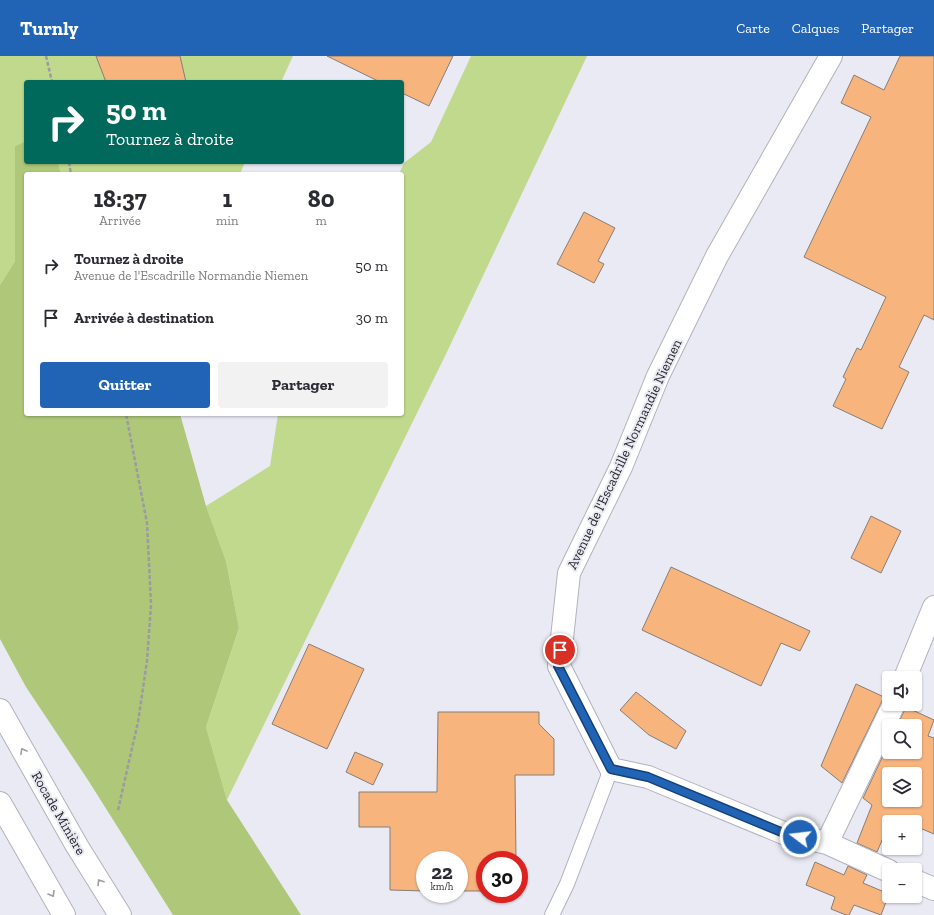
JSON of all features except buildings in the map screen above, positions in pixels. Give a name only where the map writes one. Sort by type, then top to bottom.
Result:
[{"type":"main road","name":"Avenue de l'Escadrille Normandie Niemen","points":[[611,769],[558,666],[569,573],[621,467],[658,376],[717,256],[831,56]]},
{"type":"main road","points":[[908,671],[934,606]]},
{"type":"main road","name":"Rocade Minière","points":[[0,710],[77,846],[120,915]]},
{"type":"main road","points":[[827,843],[891,711]]},
{"type":"main road","points":[[611,769],[648,777],[786,834],[827,843],[882,867]]},
{"type":"main road","points":[[0,803],[64,915]]},
{"type":"main road","points":[[0,830],[39,872]]},
{"type":"main road","points":[[922,884],[934,889]]},
{"type":"lane","points":[[552,915],[567,884],[611,769]]},
{"type":"path","points":[[46,56],[52,80]]},
{"type":"path","points":[[118,810],[138,722],[147,661],[151,605],[147,523],[126,416]]},
{"type":"green space","points":[[0,56],[293,56],[282,80],[24,80],[24,142],[15,146],[15,261],[0,285]]},
{"type":"green space","points":[[471,56],[587,56],[446,354],[227,800],[206,727],[239,628],[226,561],[206,506],[270,466],[278,416],[404,416],[404,172],[400,172],[404,163],[431,142]]},
{"type":"green space","points":[[24,142],[24,164],[58,164],[60,172],[24,172],[24,416],[181,416],[206,506],[226,561],[239,628],[206,727],[227,800],[301,915],[173,915],[88,780],[26,687],[0,639],[0,285],[15,261],[15,146]]},
{"type":"green space","points":[[58,164],[244,164],[241,172],[60,172]]},
{"type":"route","points":[[560,650],[558,666],[611,769],[648,777],[786,834],[800,837]]}]
